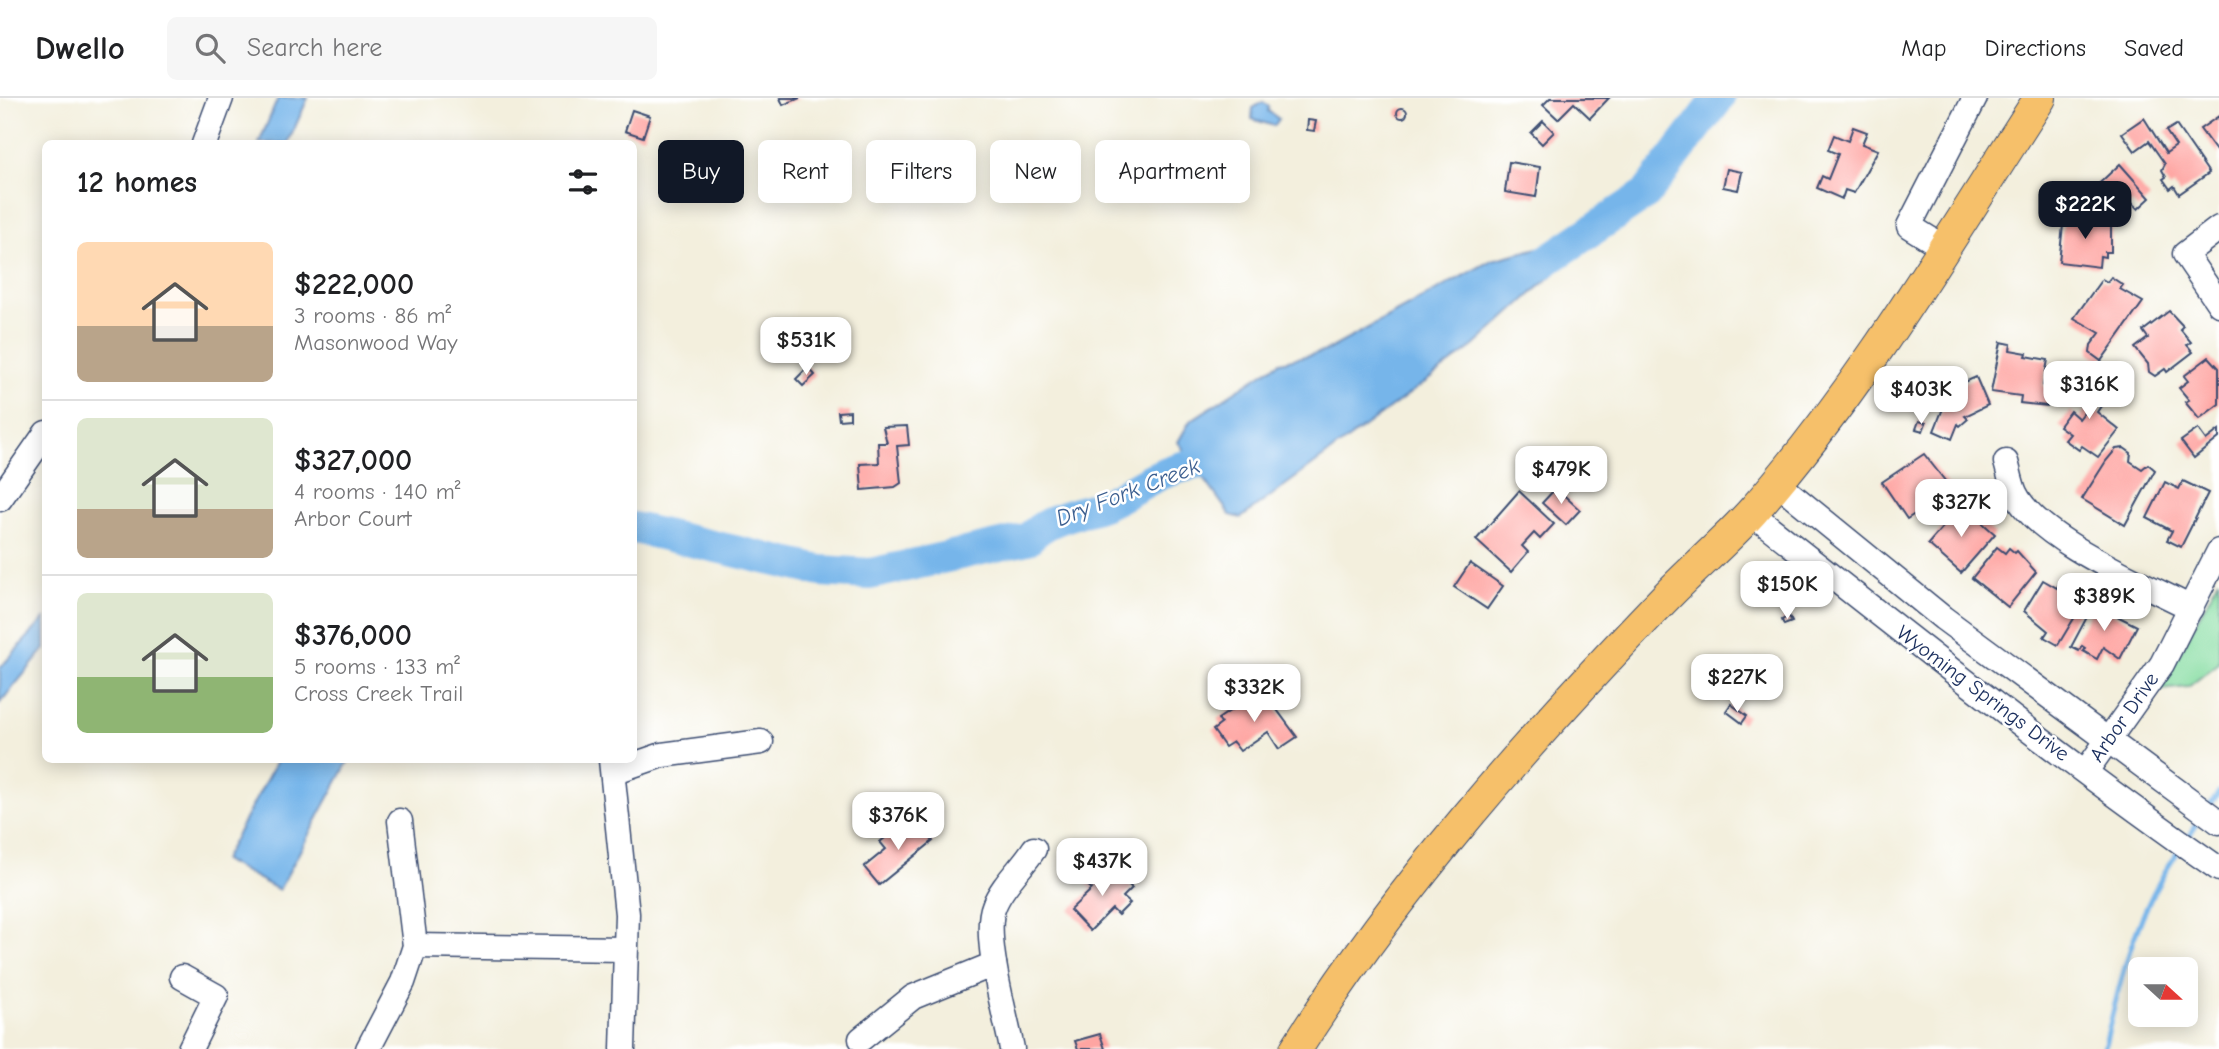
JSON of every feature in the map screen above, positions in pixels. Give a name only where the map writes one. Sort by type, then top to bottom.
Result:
[{"type":"main road","points":[[1296,1049],[1401,902],[1531,744],[1661,602],[1751,513],[1867,366],[2040,98]]},
{"type":"street","points":[[206,140],[222,98]]},
{"type":"street","points":[[1945,249],[1909,226],[1975,98]]},
{"type":"street","points":[[2219,228],[2185,254],[2219,304]]},
{"type":"street","points":[[0,499],[42,439]]},
{"type":"street","points":[[2006,462],[2016,494],[2028,510],[2066,541],[2191,608]]},
{"type":"street","name":"Wyoming Springs Drive","points":[[1776,482],[1943,618],[2219,822]]},
{"type":"street","name":"Wyoming Springs Drive","points":[[1751,513],[1952,672],[2086,771],[2135,811],[2219,869]]},
{"type":"street","name":"Arbor Drive","points":[[2086,771],[2162,664],[2219,551]]},
{"type":"street","points":[[637,760],[761,742]]},
{"type":"street","points":[[612,766],[627,914],[623,1049]]},
{"type":"street","points":[[368,1049],[402,982],[415,946],[400,821]]},
{"type":"street","points":[[1012,1049],[994,964],[993,907],[1034,849]]},
{"type":"street","points":[[415,946],[625,949]]},
{"type":"street","points":[[861,1039],[913,997],[994,964]]},
{"type":"street","points":[[182,977],[216,996],[190,1049]]},
{"type":"green space","points":[[2219,579],[2219,663],[2188,687],[2160,690]]},
{"type":"water","points":[[278,98],[308,98],[289,140],[260,140]]},
{"type":"water","points":[[1263,102],[1269,106],[1268,111],[1279,119],[1274,126],[1252,119],[1253,108]]},
{"type":"water","points":[[1538,248],[1569,260],[1474,346],[1241,518],[1230,515],[1178,442],[1190,421],[1280,362],[1326,351],[1492,260]]},
{"type":"water","points":[[42,621],[42,653],[0,703],[0,668]]},
{"type":"water","points":[[275,763],[347,763],[279,890],[223,860]]},
{"type":"building","points":[[780,98],[800,98],[783,105]]},
{"type":"building","points":[[1550,98],[1609,98],[1590,118],[1574,103],[1558,119],[1543,105]]},
{"type":"building","points":[[1402,108],[1407,113],[1402,118],[1397,113]]},
{"type":"building","points":[[632,110],[650,116],[643,137],[625,131]]},
{"type":"building","points":[[2219,116],[2219,155],[2200,129]]},
{"type":"building","points":[[2144,118],[2166,153],[2176,146],[2166,131],[2176,125],[2209,173],[2179,194],[2174,186],[2170,189],[2163,179],[2166,177],[2162,170],[2165,164],[2149,141],[2135,151],[2122,133]]},
{"type":"building","points":[[1308,120],[1316,121],[1314,131],[1307,130]]},
{"type":"building","points":[[1543,121],[1554,132],[1542,144],[1531,133]]},
{"type":"building","points":[[1853,127],[1867,132],[1862,144],[1878,150],[1854,193],[1845,190],[1842,199],[1817,188],[1822,176],[1828,179],[1838,154],[1828,150],[1834,135],[1848,141]]},
{"type":"building","points":[[1509,162],[1540,167],[1536,197],[1505,192]]},
{"type":"building","points":[[2120,164],[2150,198],[2138,209],[2132,203],[2114,219],[2090,192]]},
{"type":"building","points":[[1727,169],[1742,172],[1738,190],[1723,187]]},
{"type":"building","points":[[2064,216],[2111,222],[2111,252],[2105,252],[2105,257],[2100,256],[2099,267],[2059,262]]},
{"type":"building","points":[[2111,277],[2123,285],[2120,289],[2143,302],[2101,361],[2090,353],[2091,345],[2100,333],[2074,318],[2102,279],[2107,282]]},
{"type":"building","points":[[2169,311],[2183,326],[2180,329],[2191,342],[2187,345],[2193,352],[2167,372],[2165,369],[2155,376],[2149,372],[2148,364],[2135,348],[2148,338],[2143,331]]},
{"type":"building","points":[[2001,342],[2011,344],[2010,350],[2048,360],[2043,386],[2050,387],[2047,406],[2020,403],[2021,396],[1991,392]]},
{"type":"building","points":[[2209,357],[2219,368],[2219,404],[2199,419],[2185,402],[2189,400],[2179,388],[2188,381],[2184,376]]},
{"type":"building","points":[[808,367],[815,375],[803,386],[796,379]]},
{"type":"building","points":[[2085,376],[2105,391],[2098,399],[2103,403],[2097,412],[2119,430],[2098,457],[2082,446],[2079,450],[2065,440],[2070,434],[2059,426],[2070,411],[2079,419],[2090,405],[2073,392]]},
{"type":"building","points":[[1976,377],[1988,405],[1965,416],[1968,419],[1960,426],[1958,424],[1952,439],[1934,431],[1946,401],[1953,400],[1950,393],[1960,389],[1958,385]]},
{"type":"building","points":[[850,411],[850,419],[839,420],[838,412]]},
{"type":"building","points":[[1919,421],[1926,423],[1923,431],[1916,429]]},
{"type":"building","points":[[907,426],[909,445],[897,446],[901,483],[895,487],[862,490],[860,464],[879,463],[878,443],[887,443],[883,427]]},
{"type":"building","points":[[2198,429],[2206,440],[2219,430],[2219,438],[2194,458],[2181,441]]},
{"type":"building","points":[[2124,448],[2131,453],[2130,461],[2142,469],[2148,464],[2155,470],[2125,525],[2082,499],[2106,461],[2116,449]]},
{"type":"building","points":[[1924,454],[1957,496],[1940,508],[1935,501],[1907,519],[1882,482]]},
{"type":"building","points":[[2183,481],[2208,493],[2181,547],[2167,540],[2172,531],[2147,518],[2165,482],[2179,489]]},
{"type":"building","points":[[1556,488],[1580,510],[1566,525],[1542,503]]},
{"type":"building","points":[[1519,491],[1554,524],[1540,539],[1534,533],[1522,546],[1528,552],[1511,572],[1476,540]]},
{"type":"building","points":[[1962,505],[1995,534],[1961,573],[1928,544]]},
{"type":"building","points":[[1997,547],[2005,553],[2009,548],[2015,553],[2017,551],[2036,572],[2008,607],[1972,578]]},
{"type":"building","points":[[1470,563],[1503,586],[1487,609],[1454,587]]},
{"type":"building","points":[[2043,580],[2057,588],[2059,584],[2077,595],[2074,600],[2082,605],[2058,645],[2044,637],[2048,631],[2024,611]]},
{"type":"building","points":[[2095,602],[2115,610],[2113,614],[2137,626],[2120,659],[2103,647],[2097,659],[2083,651],[2085,648],[2082,646],[2079,651],[2071,647]]},
{"type":"building","points":[[1789,616],[1792,622],[1784,625],[1782,620]]},
{"type":"building","points":[[1255,694],[1262,698],[1266,695],[1297,737],[1279,749],[1268,732],[1240,751],[1233,742],[1225,747],[1213,730],[1221,724],[1218,719]]},
{"type":"building","points":[[1731,704],[1747,716],[1742,723],[1726,711]]},
{"type":"building","points":[[918,823],[933,841],[879,885],[864,867],[886,849],[880,842],[896,829],[902,836]]},
{"type":"building","points":[[1107,863],[1132,888],[1123,897],[1130,903],[1118,915],[1112,909],[1090,931],[1070,910],[1092,889],[1086,884]]},
{"type":"building","points":[[1100,1034],[1105,1049],[1078,1049],[1075,1041]]},
{"type":"waterway","name":"Dry Fork Creek","points":[[1521,278],[1646,194],[1719,98]]},
{"type":"waterway","name":"Dry Fork Creek","points":[[637,529],[821,571],[870,574],[1028,539],[1045,525],[1105,504],[1173,470],[1237,457]]},
{"type":"waterway","points":[[2209,807],[2219,792]]},
{"type":"waterway","points":[[2187,839],[2201,818]]},
{"type":"waterway","points":[[2104,1049],[2124,970],[2140,922],[2179,850]]}]
